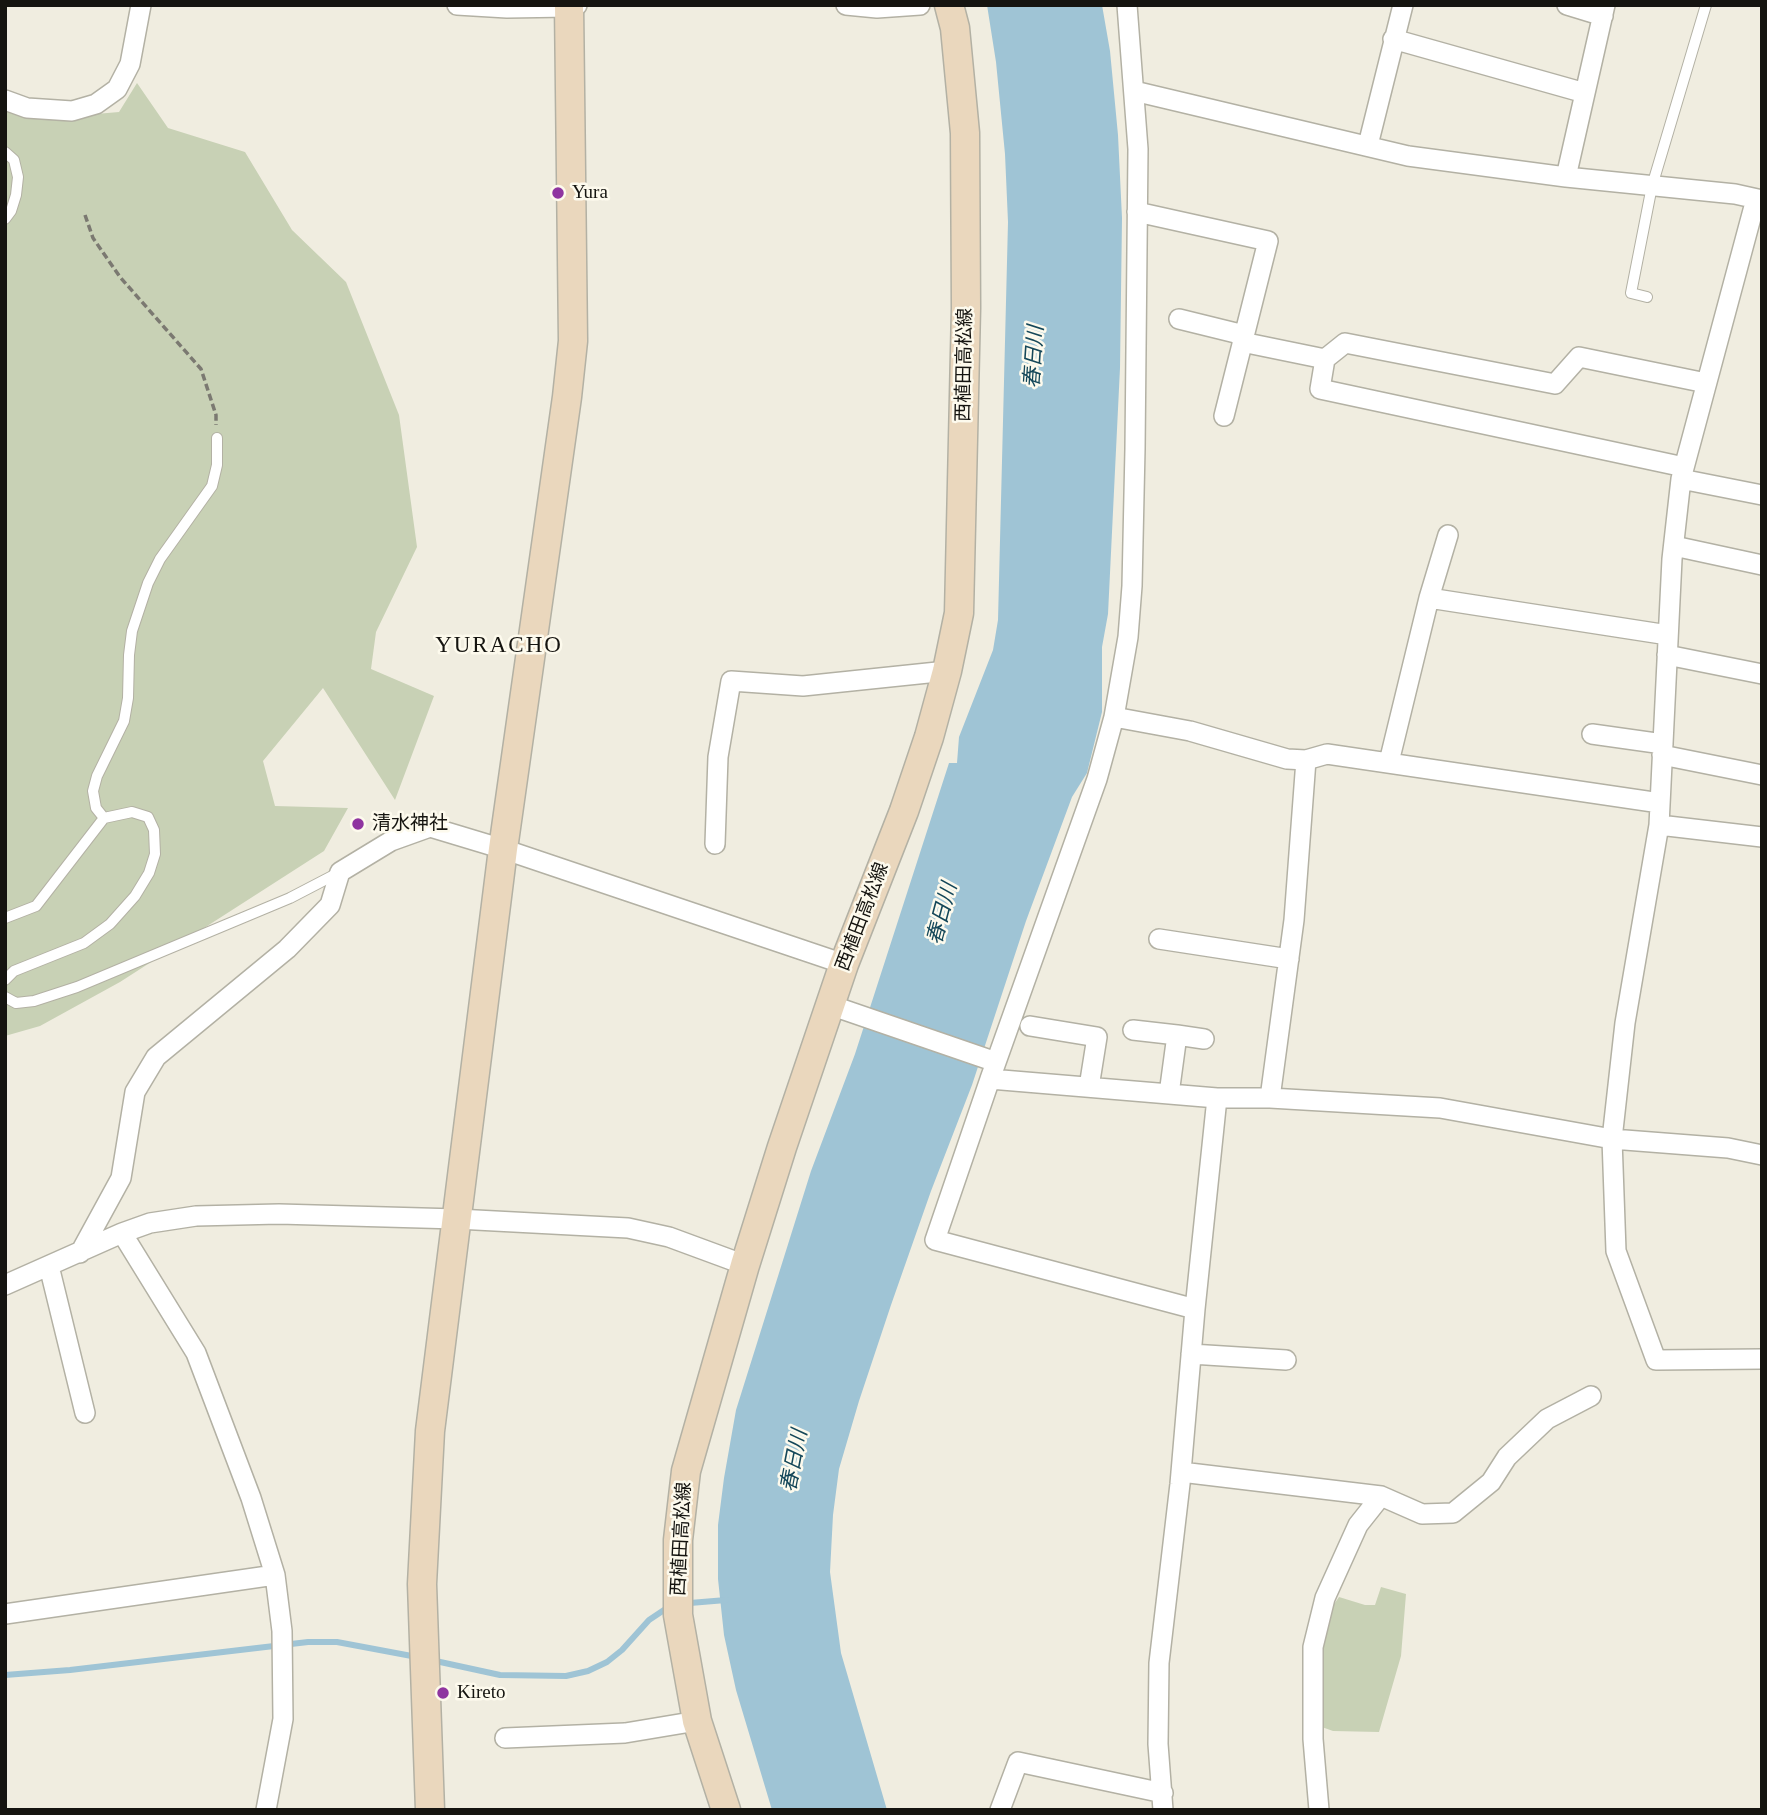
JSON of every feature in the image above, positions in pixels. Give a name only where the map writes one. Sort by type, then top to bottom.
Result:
[{"type":"main road","points":[[430,1810],[424,1658],[425,1506],[430,1431],[503,849],[573,341],[572,6]]},
{"type":"main road","name":"西植田高松線","points":[[726,1810],[697,1721],[678,1615],[678,1540],[686,1471],[745,1265],[830,1005],[904,811],[947,671],[959,613],[966,308],[965,133],[955,28],[940,6]]},
{"type":"street","points":[[5,100],[27,108],[72,111],[96,104],[107,97],[117,89],[130,64],[141,5]]},
{"type":"street","points":[[457,5],[572,6]]},
{"type":"street","points":[[846,5],[877,8],[940,6]]},
{"type":"street","points":[[1127,5],[1138,149],[1132,586],[1128,637],[1114,717],[1097,779],[935,1240],[1195,1309]]},
{"type":"street","points":[[1368,145],[1403,5]]},
{"type":"street","points":[[1566,177],[1604,10],[1567,5]]},
{"type":"street","points":[[1393,39],[1586,93]]},
{"type":"street","points":[[1134,91],[1408,156],[1759,199],[1683,473],[1674,546],[1659,825],[1625,1023],[1612,1139],[1616,1251],[1657,1360],[1762,1359]]},
{"type":"street","points":[[1137,212],[1268,241],[1224,416]]},
{"type":"street","points":[[1180,318],[1243,338],[1325,359]]},
{"type":"street","points":[[1706,383],[1579,357],[1555,384],[1345,343],[1325,359],[1320,389],[1683,473],[1762,495]]},
{"type":"street","points":[[1389,762],[1429,598],[1448,535]]},
{"type":"street","points":[[1674,546],[1762,565]]},
{"type":"street","points":[[1429,598],[1668,635]]},
{"type":"street","points":[[1667,655],[1762,674]]},
{"type":"street","points":[[715,844],[718,757],[731,681],[803,686],[947,671]]},
{"type":"street","points":[[1114,717],[1190,731],[1287,759],[1306,760],[1326,754],[1660,803]]},
{"type":"street","points":[[1592,734],[1761,772]]},
{"type":"street","points":[[1269,1098],[1294,920],[1306,760]]},
{"type":"street","points":[[1659,825],[1762,837]]},
{"type":"street","points":[[80,1253],[121,1178],[135,1092],[156,1057],[286,949],[330,905],[340,872],[391,841],[430,827],[844,964]]},
{"type":"street","points":[[1158,939],[1289,959]]},
{"type":"street","points":[[830,1005],[993,1070],[1089,1087],[1217,1098],[1269,1098],[1440,1108],[1612,1139],[1728,1148],[1762,1155]]},
{"type":"street","points":[[1030,1026],[1097,1037],[1089,1087]]},
{"type":"street","points":[[1133,1030],[1204,1039]]},
{"type":"street","points":[[1169,1094],[1177,1035]]},
{"type":"street","points":[[1000,1810],[1018,1762],[1163,1801],[1158,1744],[1159,1663],[1181,1472],[1217,1098]]},
{"type":"street","points":[[5,1285],[122,1233],[150,1223],[196,1216],[279,1214],[457,1219],[628,1228],[669,1237],[745,1265]]},
{"type":"street","points":[[122,1233],[196,1353],[251,1498],[275,1575],[282,1632],[283,1719],[265,1810]]},
{"type":"street","points":[[49,1266],[85,1413]]},
{"type":"street","points":[[1191,1354],[1286,1360]]},
{"type":"street","points":[[1181,1472],[1381,1496],[1422,1514],[1453,1513],[1491,1482],[1507,1457],[1547,1419],[1591,1396]]},
{"type":"street","points":[[1319,1810],[1313,1739],[1313,1647],[1325,1598],[1352,1537],[1381,1496]]},
{"type":"street","points":[[5,1614],[275,1575]]},
{"type":"street","points":[[506,1738],[625,1733],[697,1721]]},
{"type":"lane","points":[[1647,297],[1631,293],[1651,186],[1706,5]]},
{"type":"lane","points":[[5,152],[14,160],[18,177],[16,195],[11,211],[5,219]]},
{"type":"lane","points":[[104,818],[96,808],[93,791],[97,776],[124,721],[132,631],[148,583],[160,559],[212,486],[217,465],[217,438]]},
{"type":"lane","points":[[5,918],[36,906],[104,818],[132,812],[148,817],[154,830],[155,854],[149,873],[135,896],[110,924],[93,937],[52,957],[14,971],[5,980]]},
{"type":"lane","points":[[5,997],[16,1003],[34,1001],[77,987],[290,898],[340,872]]},
{"type":"path","points":[[85,215],[93,237],[120,277],[201,369],[216,415],[217,438]]},
{"type":"green space","points":[[137,83],[168,128],[245,152],[292,230],[346,282],[399,415],[417,547],[376,632],[371,669],[434,696],[395,800],[323,688],[263,761],[275,806],[348,808],[324,851],[120,982],[40,1026],[5,1036],[5,89],[61,117],[119,112]]},
{"type":"green space","points":[[1381,1587],[1406,1594],[1401,1656],[1379,1732],[1333,1731],[1319,1726],[1318,1650],[1325,1617],[1339,1597],[1365,1605],[1375,1605]]},
{"type":"water","name":"春日川","points":[[987,5],[1102,5],[1110,51],[1122,218],[1120,368],[1108,614],[1102,647],[1102,712],[1087,773],[1072,797],[1026,921],[972,1085],[891,1305],[839,1469],[830,1572],[841,1653],[887,1810],[772,1810],[736,1690],[724,1635],[718,1579],[718,1525],[736,1410],[811,1171],[855,1054],[949,763],[957,763],[959,737],[993,650],[998,620],[1008,222],[1005,154]]},
{"type":"waterway","points":[[690,1603],[726,1600]]},
{"type":"waterway","points":[[431,1660],[500,1675],[566,1676],[588,1671],[607,1662],[622,1650],[649,1620],[664,1610]]},
{"type":"waterway","points":[[5,1675],[308,1642],[337,1642],[417,1657]]},
{"type":"place","name":"Yura","points":[[558,193]]},
{"type":"place","name":"清水神社","points":[[358,824]]},
{"type":"place","name":"Kireto","points":[[443,1693]]},
{"type":"district","name":"YURACHO","points":[[499,646]]}]
